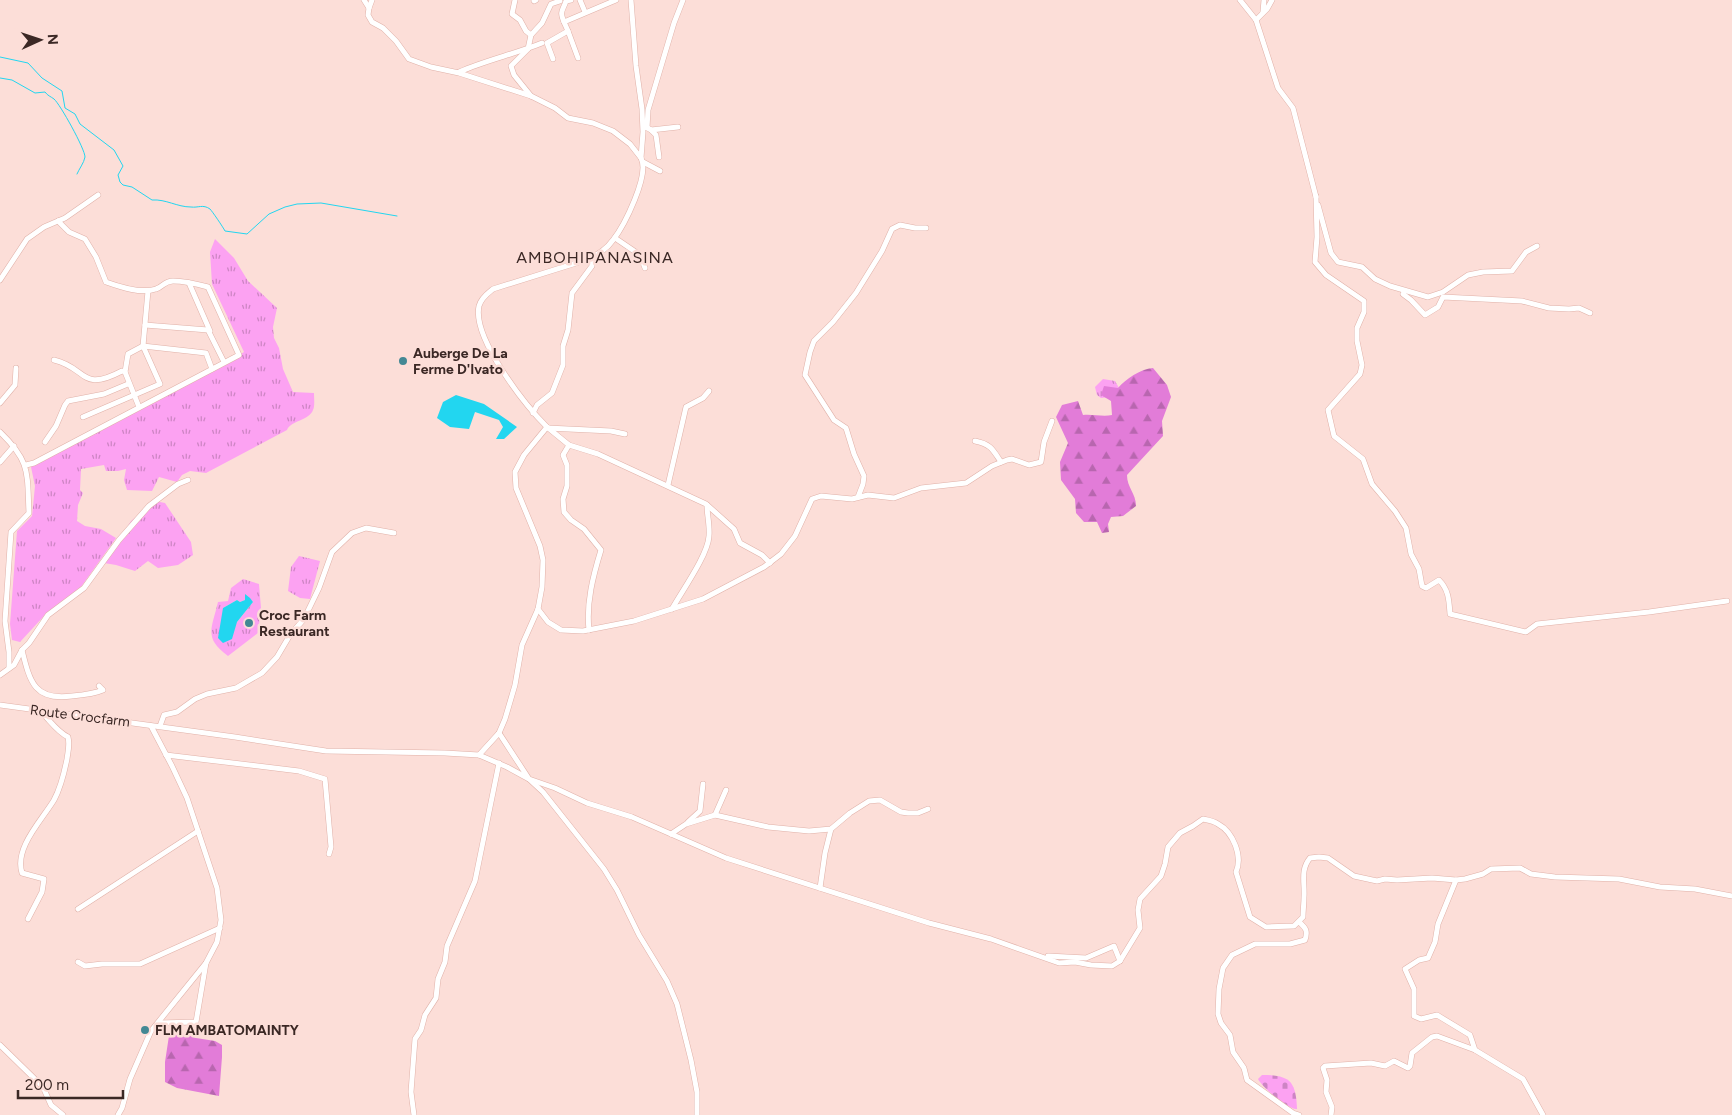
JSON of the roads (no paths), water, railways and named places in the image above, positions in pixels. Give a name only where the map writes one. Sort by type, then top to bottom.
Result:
[{"type":"street","points":[[364,0],[372,22],[383,28],[410,59],[431,67],[459,73],[531,96],[555,108],[568,118],[593,123],[613,132],[630,144],[642,160],[660,171]]},
{"type":"street","points":[[368,8],[372,0]]},
{"type":"street","points":[[515,0],[512,14],[520,20],[526,31],[531,35]]},
{"type":"street","points":[[531,96],[514,75],[511,66],[528,49],[531,35],[542,23],[551,4],[565,0]]},
{"type":"street","points":[[565,0],[561,13],[578,58]]},
{"type":"street","points":[[580,0],[585,12]]},
{"type":"street","points":[[564,22],[616,0]]},
{"type":"street","points":[[631,0],[636,66],[642,108],[647,128],[656,136],[659,157]]},
{"type":"street","points":[[683,0],[674,23],[648,110],[642,175],[631,206],[614,238],[601,252],[592,257],[493,288],[483,297],[479,306],[481,329],[487,346],[533,413],[547,428],[569,445],[598,454],[706,504],[734,529],[740,543],[762,555],[770,563]]},
{"type":"street","points":[[1240,0],[1259,18],[1278,88],[1293,108],[1331,253],[1338,262],[1362,267],[1375,279],[1413,294],[1428,297],[1443,294],[1522,301],[1549,308],[1578,308],[1590,313]]},
{"type":"street","points":[[1259,18],[1264,7],[1264,0]]},
{"type":"street","points":[[1259,18],[1272,0]]},
{"type":"street","points":[[553,59],[547,42],[568,32]]},
{"type":"street","points":[[459,73],[476,64],[542,43]]},
{"type":"street","points":[[647,128],[678,127]]},
{"type":"street","points":[[0,280],[26,239],[44,227],[71,215],[98,195]]},
{"type":"street","points":[[1316,196],[1317,237],[1314,262],[1326,275],[1364,301],[1364,312],[1357,328],[1357,341],[1362,364],[1360,374],[1328,410],[1334,436],[1363,460],[1372,484],[1395,511],[1406,528],[1411,554],[1419,569],[1422,586],[1426,588],[1439,580],[1445,586],[1448,594],[1450,614],[1526,632],[1537,624],[1667,610],[1727,601]]},
{"type":"street","points":[[26,465],[34,463],[239,355],[208,287],[172,281],[164,282],[158,288],[148,291],[120,287],[106,282],[96,257],[85,239],[69,232],[58,221]]},
{"type":"street","points":[[858,498],[864,476],[854,454],[846,428],[834,420],[805,375],[807,363],[814,342],[856,293],[882,251],[892,229],[900,225],[926,228]]},
{"type":"street","points":[[614,238],[640,255],[645,268]]},
{"type":"street","points":[[1403,294],[1425,315],[1438,307],[1443,294],[1468,275],[1483,272],[1512,271],[1526,252],[1537,246]]},
{"type":"street","points":[[533,413],[537,405],[552,393],[563,365],[563,346],[568,330],[572,293],[592,266],[592,257]]},
{"type":"street","points":[[188,283],[224,362]]},
{"type":"street","points":[[83,417],[160,384],[143,346],[148,291]]},
{"type":"street","points":[[145,325],[210,331]]},
{"type":"street","points":[[139,407],[128,384],[125,372],[128,354],[143,346],[206,353],[212,369]]},
{"type":"street","points":[[54,360],[68,365],[93,381],[104,379],[122,371],[125,372]]},
{"type":"street","points":[[0,403],[15,385],[16,368]]},
{"type":"street","points":[[45,442],[56,426],[64,405],[68,401],[104,394],[128,384]]},
{"type":"street","points":[[668,485],[686,407],[703,398],[709,391]]},
{"type":"street","points":[[538,609],[548,622],[561,630],[588,630],[634,621],[703,599],[770,563],[781,554],[795,536],[812,499],[821,496],[837,499],[858,498],[868,495],[894,498],[921,488],[966,483],[1001,462],[1012,459],[1029,465],[1041,462],[1044,442],[1052,421]]},
{"type":"street","points":[[547,428],[611,431],[625,434]]},
{"type":"street","points":[[479,756],[499,733],[515,685],[522,645],[538,609],[542,587],[543,560],[540,546],[516,488],[515,472],[524,455],[547,428]]},
{"type":"street","points":[[0,432],[14,446],[26,465],[29,513],[11,532],[6,621],[9,668]]},
{"type":"street","points":[[975,440],[991,447],[1001,462]]},
{"type":"street","points":[[569,445],[563,455],[567,465],[567,486],[563,499],[564,512],[571,520],[584,528],[600,550],[587,614],[588,630]]},
{"type":"street","points":[[0,462],[14,446]]},
{"type":"street","points":[[0,675],[14,665],[22,650],[48,615],[84,588],[119,540],[150,506],[178,484],[188,480]]},
{"type":"street","points":[[672,609],[701,559],[708,542],[706,504]]},
{"type":"street","points":[[160,726],[164,714],[177,712],[195,699],[207,694],[236,688],[262,674],[276,658],[290,635],[304,620],[319,588],[332,552],[352,533],[366,528],[394,533]]},
{"type":"street","points":[[22,650],[27,671],[36,688],[42,694],[61,697],[74,696],[103,690],[98,686]]},
{"type":"street","name":"Route Crocfarm","points":[[0,705],[160,726],[326,751],[445,753],[479,756],[499,763],[529,780]]},
{"type":"street","points":[[28,919],[42,892],[44,879],[22,872],[20,866],[21,856],[30,834],[53,801],[62,782],[70,744],[68,736],[59,732],[52,722],[40,711]]},
{"type":"street","points":[[118,1115],[122,1108],[130,1079],[151,1031],[206,963],[217,942],[221,920],[217,888],[187,798],[151,726]]},
{"type":"street","points":[[499,733],[529,780],[559,811],[611,879],[639,935],[672,992],[691,1060],[697,1092],[697,1115]]},
{"type":"street","points":[[166,755],[299,770],[325,779],[331,846],[330,854]]},
{"type":"street","points":[[414,1115],[411,1092],[416,1039],[421,1030],[425,1015],[436,998],[438,979],[445,962],[449,940],[475,881],[499,763]]},
{"type":"street","points":[[529,780],[555,788],[587,803],[632,817],[726,858],[917,920],[991,939],[1059,963],[1076,962],[1112,966],[1120,961],[1140,928],[1138,910],[1140,899],[1161,876],[1168,847],[1180,833],[1203,819],[1217,823],[1225,829],[1235,843],[1239,866],[1236,872],[1250,917],[1266,927],[1294,926],[1303,917],[1305,895],[1303,878],[1306,864],[1310,858],[1319,857],[1328,858],[1354,876],[1376,881],[1385,879],[1432,878],[1456,880],[1483,874],[1491,869],[1520,868],[1531,874],[1555,877],[1619,879],[1660,887],[1695,888],[1732,896]]},
{"type":"street","points":[[671,834],[686,824],[700,810],[703,784]]},
{"type":"street","points":[[715,815],[726,790]]},
{"type":"street","points":[[686,824],[715,815],[768,827],[809,831],[831,829],[850,813],[869,801],[880,800],[901,812],[908,813],[918,813],[928,809]]},
{"type":"street","points":[[820,888],[831,829]]},
{"type":"street","points":[[78,910],[198,831]]},
{"type":"street","points":[[1456,880],[1438,924],[1435,942],[1428,958],[1418,960],[1405,969],[1414,989],[1414,1016],[1421,1019],[1437,1015],[1470,1034],[1476,1050]]},
{"type":"street","points":[[1299,922],[1306,928],[1305,940],[1290,944],[1255,944],[1232,955],[1227,960],[1221,976],[1218,1014],[1221,1023],[1230,1035],[1233,1052],[1244,1068],[1247,1080],[1293,1113],[1299,1115]]},
{"type":"street","points":[[78,962],[85,966],[140,964],[220,928]]},
{"type":"street","points":[[1039,955],[1086,958],[1114,946],[1120,961]]},
{"type":"street","points":[[159,1022],[196,1022],[206,963]]},
{"type":"street","points":[[1331,1115],[1332,1107],[1326,1092],[1327,1080],[1323,1068],[1325,1066],[1371,1063],[1385,1066],[1394,1061],[1408,1068],[1412,1053],[1432,1037],[1437,1036],[1476,1050],[1523,1079],[1543,1115]]},
{"type":"street","points":[[0,1045],[43,1087],[51,1105],[63,1115]]},
{"type":"water","points":[[456,395],[484,404],[517,427],[504,439],[496,439],[503,427],[499,420],[475,412],[469,429],[450,427],[437,418],[443,402]]},
{"type":"water","points":[[245,594],[253,602],[237,622],[232,639],[223,643],[218,638],[223,608],[237,600],[240,602],[245,600]]},
{"type":"waterway","points":[[0,57],[28,63],[42,78],[62,91],[65,108],[75,114],[80,124],[114,150],[123,166],[118,175],[123,185],[132,187],[152,200],[186,207],[203,206],[210,209],[225,231],[247,234],[269,214],[297,204],[321,203],[397,216]]},
{"type":"waterway","points":[[0,78],[12,80],[35,93],[45,92],[54,99],[72,127],[84,152],[85,157],[77,174]]},
{"type":"place","name":"Auberge De La Ferme D'Ivato","points":[[403,361]]},
{"type":"place","name":"Croc Farm Restaurant","points":[[249,623]]},
{"type":"place","name":"FLM AMBATOMAINTY","points":[[145,1030]]},
{"type":"district","name":"AMBOHIPANASINA","points":[[595,257]]}]
